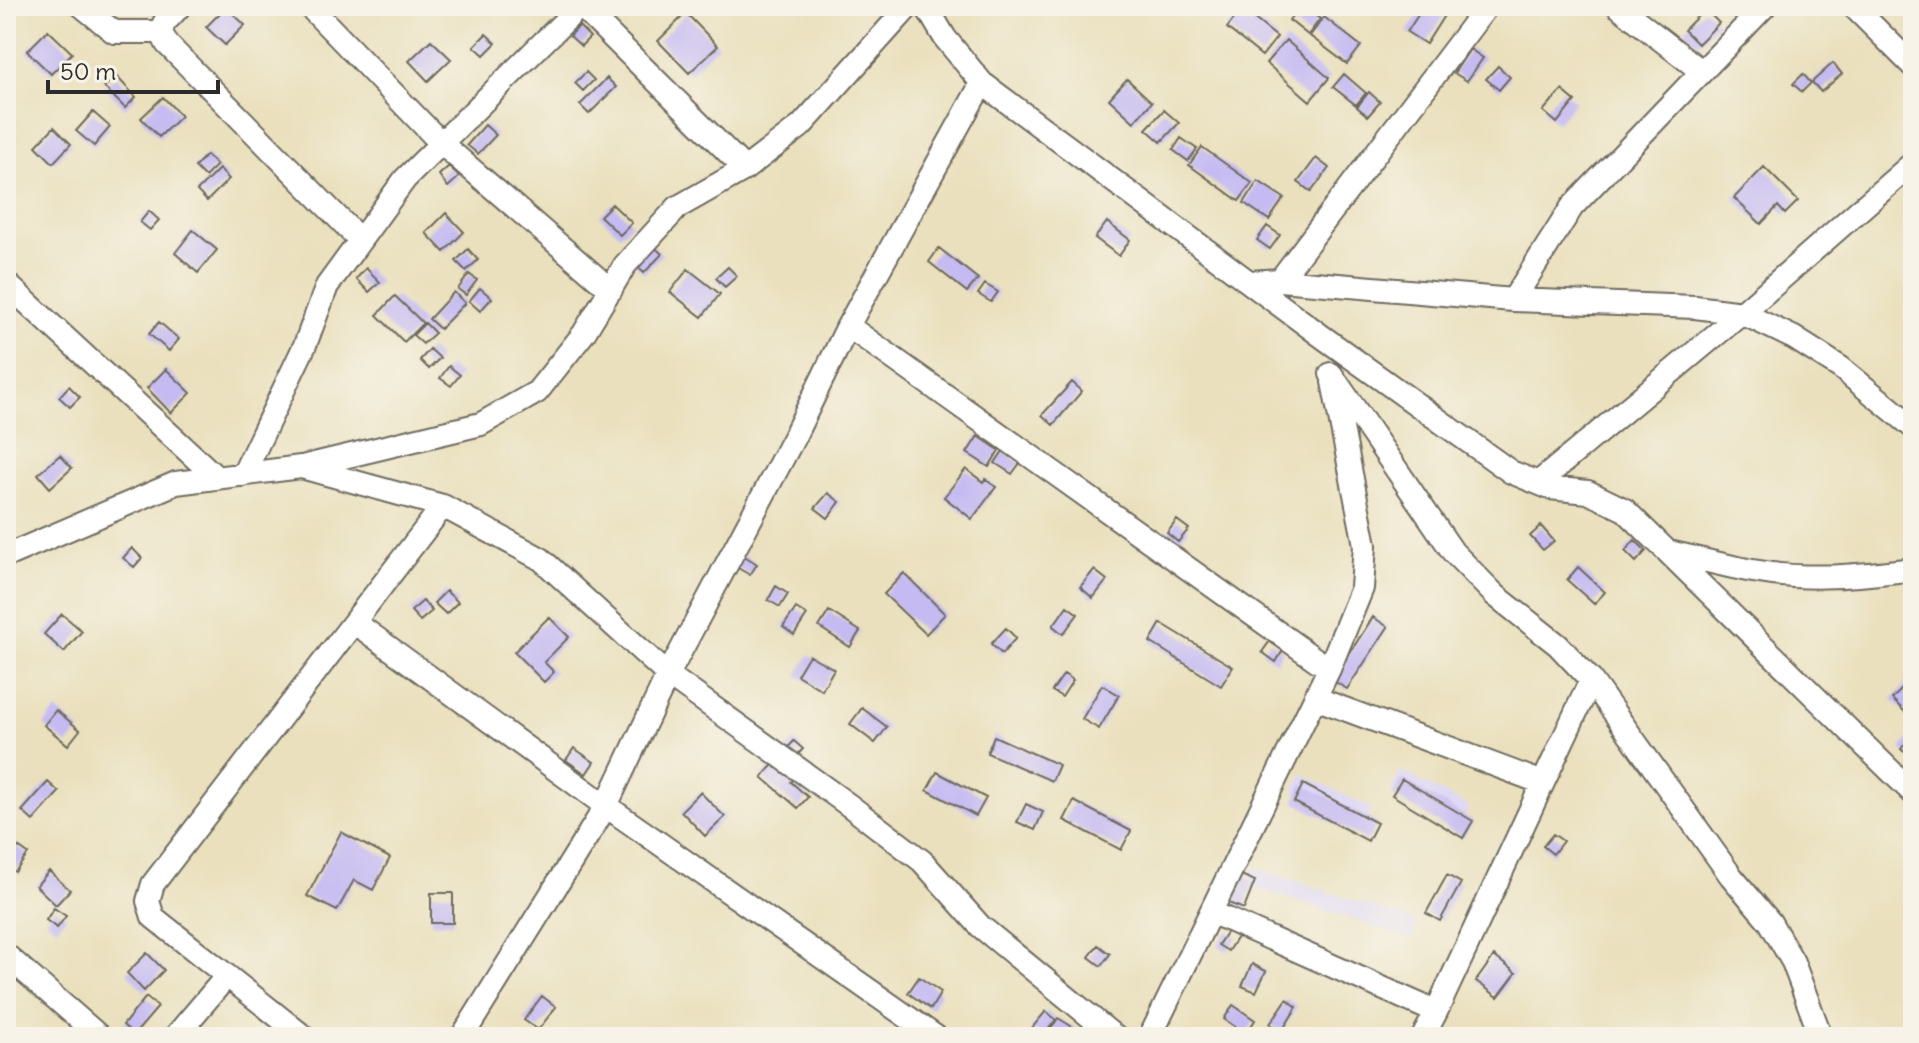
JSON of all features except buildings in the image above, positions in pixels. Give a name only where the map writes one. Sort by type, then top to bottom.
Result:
[{"type":"street","points":[[82,6],[114,32],[161,32]]},
{"type":"street","points":[[180,6],[164,23],[161,32],[167,44],[360,240]]},
{"type":"street","points":[[309,6],[441,143],[611,290]]},
{"type":"street","points":[[243,475],[305,345],[327,286],[360,240],[405,179],[580,6],[745,169]]},
{"type":"street","points":[[6,556],[176,483],[301,467],[481,424],[537,392],[584,333],[625,265],[678,207],[745,169],[801,126],[909,6]]},
{"type":"street","points":[[926,6],[945,38],[982,83],[1320,335],[1511,472],[1550,488],[1588,492],[1625,510],[1913,793]]},
{"type":"street","points":[[1280,280],[1487,6]]},
{"type":"street","points":[[1618,6],[1701,71]]},
{"type":"street","points":[[1513,300],[1572,207],[1765,6]]},
{"type":"street","points":[[1853,6],[1913,66]]},
{"type":"street","points":[[462,1037],[606,806],[668,675],[794,437],[848,326],[982,83]]},
{"type":"street","points":[[1538,483],[1742,313],[1913,163]]},
{"type":"street","points":[[1250,282],[1280,280],[1513,300],[1695,307],[1742,313],[1794,338],[1841,368],[1913,427]]},
{"type":"street","points":[[6,283],[217,478]]},
{"type":"street","points":[[848,326],[1329,669]]},
{"type":"street","points":[[1150,1037],[1329,669],[1362,588],[1365,545],[1331,374],[1320,335]]},
{"type":"street","points":[[1331,374],[1453,552],[1495,595],[1558,645],[1591,680],[1731,876],[1770,922],[1793,962],[1821,1037]]},
{"type":"street","points":[[301,467],[443,506],[541,559],[668,675],[922,861],[980,926],[1115,1037]]},
{"type":"street","points":[[304,1037],[153,917],[148,901],[153,884],[443,506]]},
{"type":"street","points":[[1667,551],[1756,571],[1805,576],[1862,575],[1913,569]]},
{"type":"street","points":[[354,622],[606,806],[936,1037]]},
{"type":"street","points":[[1423,1037],[1591,680]]},
{"type":"street","points":[[1315,698],[1543,783]]},
{"type":"street","points":[[1211,912],[1436,1012]]},
{"type":"street","points":[[6,955],[100,1037]]},
{"type":"street","points":[[175,1037],[226,977]]},
{"type":"shaded area","points":[[1401,771],[1469,807],[1461,823],[1392,788]]},
{"type":"shaded area","points":[[1303,774],[1372,809],[1364,826],[1294,791]]},
{"type":"shaded area","points":[[1254,867],[1417,922],[1412,939],[1248,885]]}]
